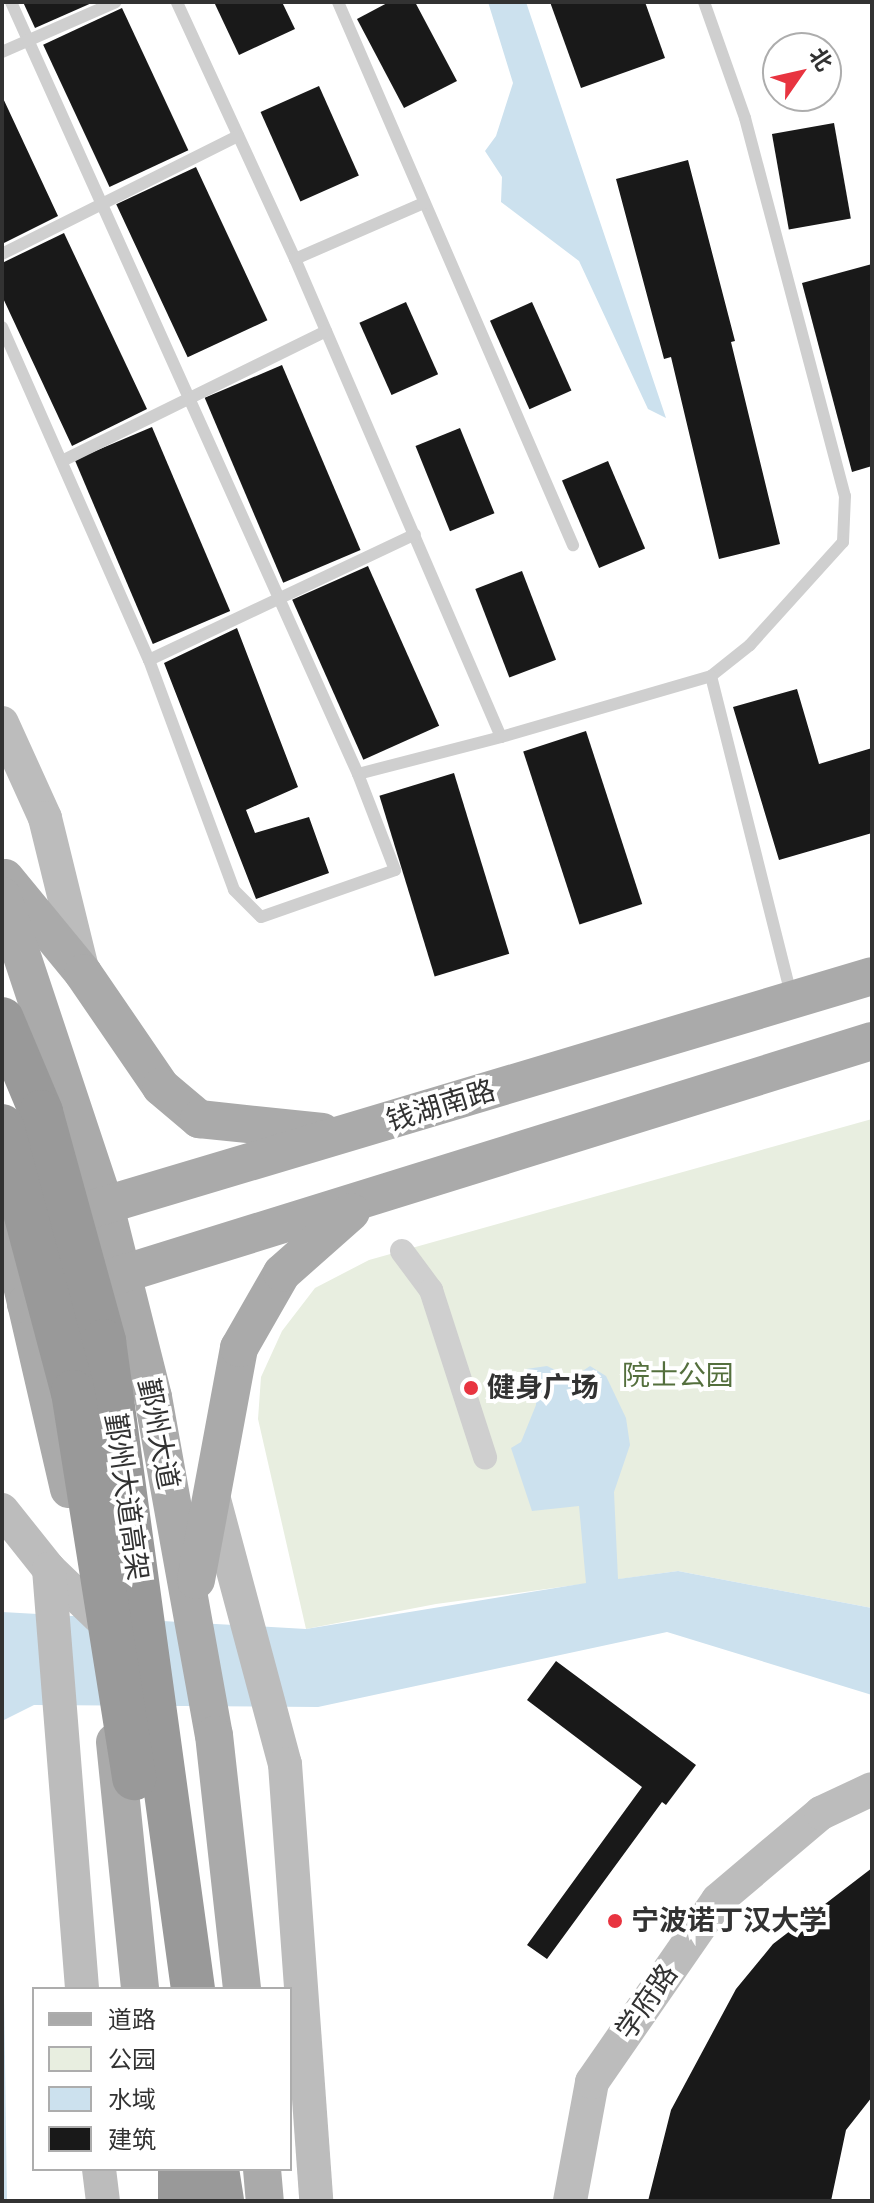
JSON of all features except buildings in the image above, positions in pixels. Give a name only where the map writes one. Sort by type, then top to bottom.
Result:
[{"type":"highway","name":"鄞州大道高架","points":[[2,1019],[41,1112],[104,1341],[193,1987]]},
{"type":"highway","name":"鄞州大道高架","points":[[2,1126],[73,1392],[167,1987]]},
{"type":"highway","points":[[180,2171],[180,2201]]},
{"type":"highway","points":[[217,2171],[222,2201]]},
{"type":"main road","points":[[2,874],[83,973],[161,1087],[199,1119],[349,1134]]},
{"type":"main road","name":"鄞州大道","points":[[2,896],[105,1206],[153,1397],[214,1735],[242,1987]]},
{"type":"main road","name":"钱湖南路","points":[[4,1224],[105,1206],[872,976]]},
{"type":"main road","points":[[14,1308],[361,1203],[872,1041]]},
{"type":"main road","points":[[191,1610],[211,1487],[239,1348],[282,1273],[361,1203]]},
{"type":"main road","points":[[4,1224],[14,1308],[99,1617],[140,1987]]},
{"type":"main road","points":[[158,2171],[159,2201]]},
{"type":"main road","points":[[262,2171],[265,2201]]},
{"type":"street","points":[[2,723],[45,818],[83,973]]},
{"type":"street","points":[[402,1251],[431,1290],[485,1457]]},
{"type":"street","name":"鄞州大道","points":[[211,1487],[285,1764],[316,2201]]},
{"type":"street","points":[[2,1510],[49,1569],[99,1617]]},
{"type":"street","points":[[49,1569],[82,1987]]},
{"type":"street","name":"学府路","points":[[570,2201],[592,2082],[718,1900],[821,1813],[872,1789]]},
{"type":"street","points":[[99,2171],[103,2201]]},
{"type":"lane","points":[[2,327],[64,460],[149,660],[234,890],[261,917],[395,870],[358,774],[11,2]]},
{"type":"lane","points":[[2,52],[116,2]]},
{"type":"lane","points":[[177,2],[295,259],[501,737]]},
{"type":"lane","points":[[338,2],[573,545]]},
{"type":"lane","points":[[358,774],[501,737],[711,676],[750,645],[843,542],[845,496],[745,118],[704,2]]},
{"type":"lane","points":[[2,254],[238,136]]},
{"type":"lane","points":[[295,259],[424,203]]},
{"type":"lane","points":[[64,460],[326,331]]},
{"type":"lane","points":[[149,660],[415,534]]},
{"type":"lane","points":[[711,676],[793,1000]]},
{"type":"green space","name":"院士公园","points":[[872,1119],[872,1608],[678,1571],[436,1604],[306,1629],[258,1419],[261,1377],[282,1331],[315,1288],[369,1260]]},
{"type":"water","points":[[488,2],[526,2],[666,418],[648,409],[579,261],[501,202],[502,177],[485,151],[496,136],[513,83]]},
{"type":"water","points":[[547,1366],[572,1378],[590,1366],[606,1376],[626,1418],[630,1445],[614,1492],[618,1579],[678,1571],[872,1608],[872,1695],[667,1632],[318,1707],[34,1705],[2,1721],[2,1612],[306,1629],[586,1583],[579,1506],[532,1511],[511,1448],[521,1442],[536,1405],[536,1388],[526,1369]]},
{"type":"water","points":[[2,1974],[4,1993],[7,2201],[2,2201]]},
{"type":"place","name":"健身广场","points":[[471,1388]]},
{"type":"place","name":"宁波诺丁汉大学","points":[[615,1921]]}]
